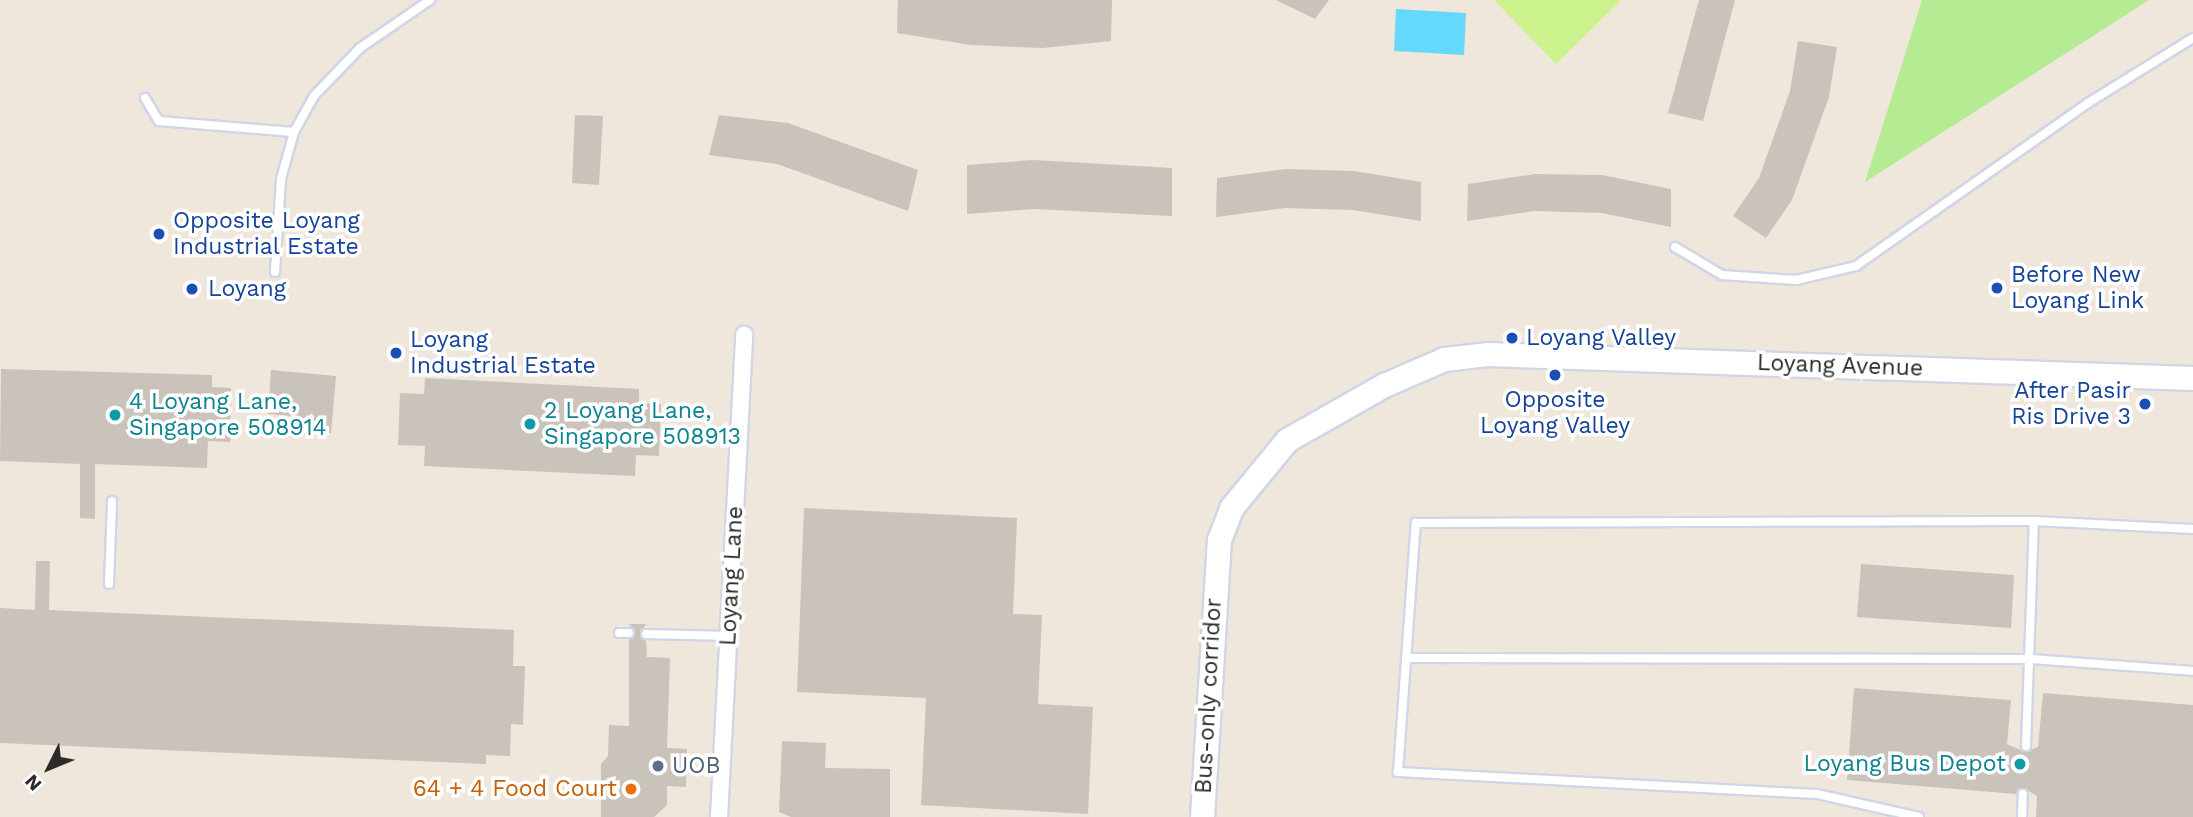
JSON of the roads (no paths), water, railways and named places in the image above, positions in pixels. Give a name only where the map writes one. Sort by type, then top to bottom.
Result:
[{"type":"street","name":"Loyang Lane","points":[[719,817],[744,335]]},
{"type":"street","name":"Loyang Avenue","points":[[1487,354],[2193,378]]},
{"type":"street","name":"Bus-only corridor","points":[[1202,817],[1216,575],[1242,515],[1266,475],[1292,449],[1388,394],[1487,354]]},
{"type":"lane","points":[[275,272],[281,179],[294,132],[332,73],[430,0]]},
{"type":"lane","points":[[1675,247],[1722,275],[1796,280],[1856,266],[2088,103],[2193,38]]},
{"type":"lane","points":[[145,98],[159,121],[294,132]]},
{"type":"lane","points":[[109,584],[112,501]]},
{"type":"lane","points":[[2025,746],[2031,659],[2034,521]]},
{"type":"lane","points":[[1919,817],[1817,794],[1398,772],[1416,523],[2034,521],[2193,529]]},
{"type":"lane","points":[[619,633],[629,633]]},
{"type":"lane","points":[[646,634],[728,636]]},
{"type":"lane","points":[[1407,657],[2031,659],[2193,671]]},
{"type":"lane","points":[[2022,817],[2023,794]]},
{"type":"water","points":[[1396,9],[1466,13],[1464,55],[1394,51]]},
{"type":"place","name":"Opposite Loyang Industrial Estate","points":[[159,234]]},
{"type":"place","name":"Before New Loyang Link","points":[[1997,288]]},
{"type":"place","name":"Loyang","points":[[192,289]]},
{"type":"place","name":"Loyang Valley","points":[[1512,338]]},
{"type":"place","name":"Loyang Industrial Estate","points":[[396,353]]},
{"type":"place","name":"Opposite Loyang Valley","points":[[1555,375]]},
{"type":"place","name":"After Pasir Ris Drive 3","points":[[2145,404]]},
{"type":"place","name":"4 Loyang Lane, Singapore 508914","points":[[115,415]]},
{"type":"place","name":"2 Loyang Lane, Singapore 508913","points":[[530,424]]},
{"type":"place","name":"Loyang Bus Depot","points":[[2020,764]]},
{"type":"place","name":"UOB","points":[[658,766]]},
{"type":"place","name":"64 + 4 Food Court","points":[[631,789]]}]
